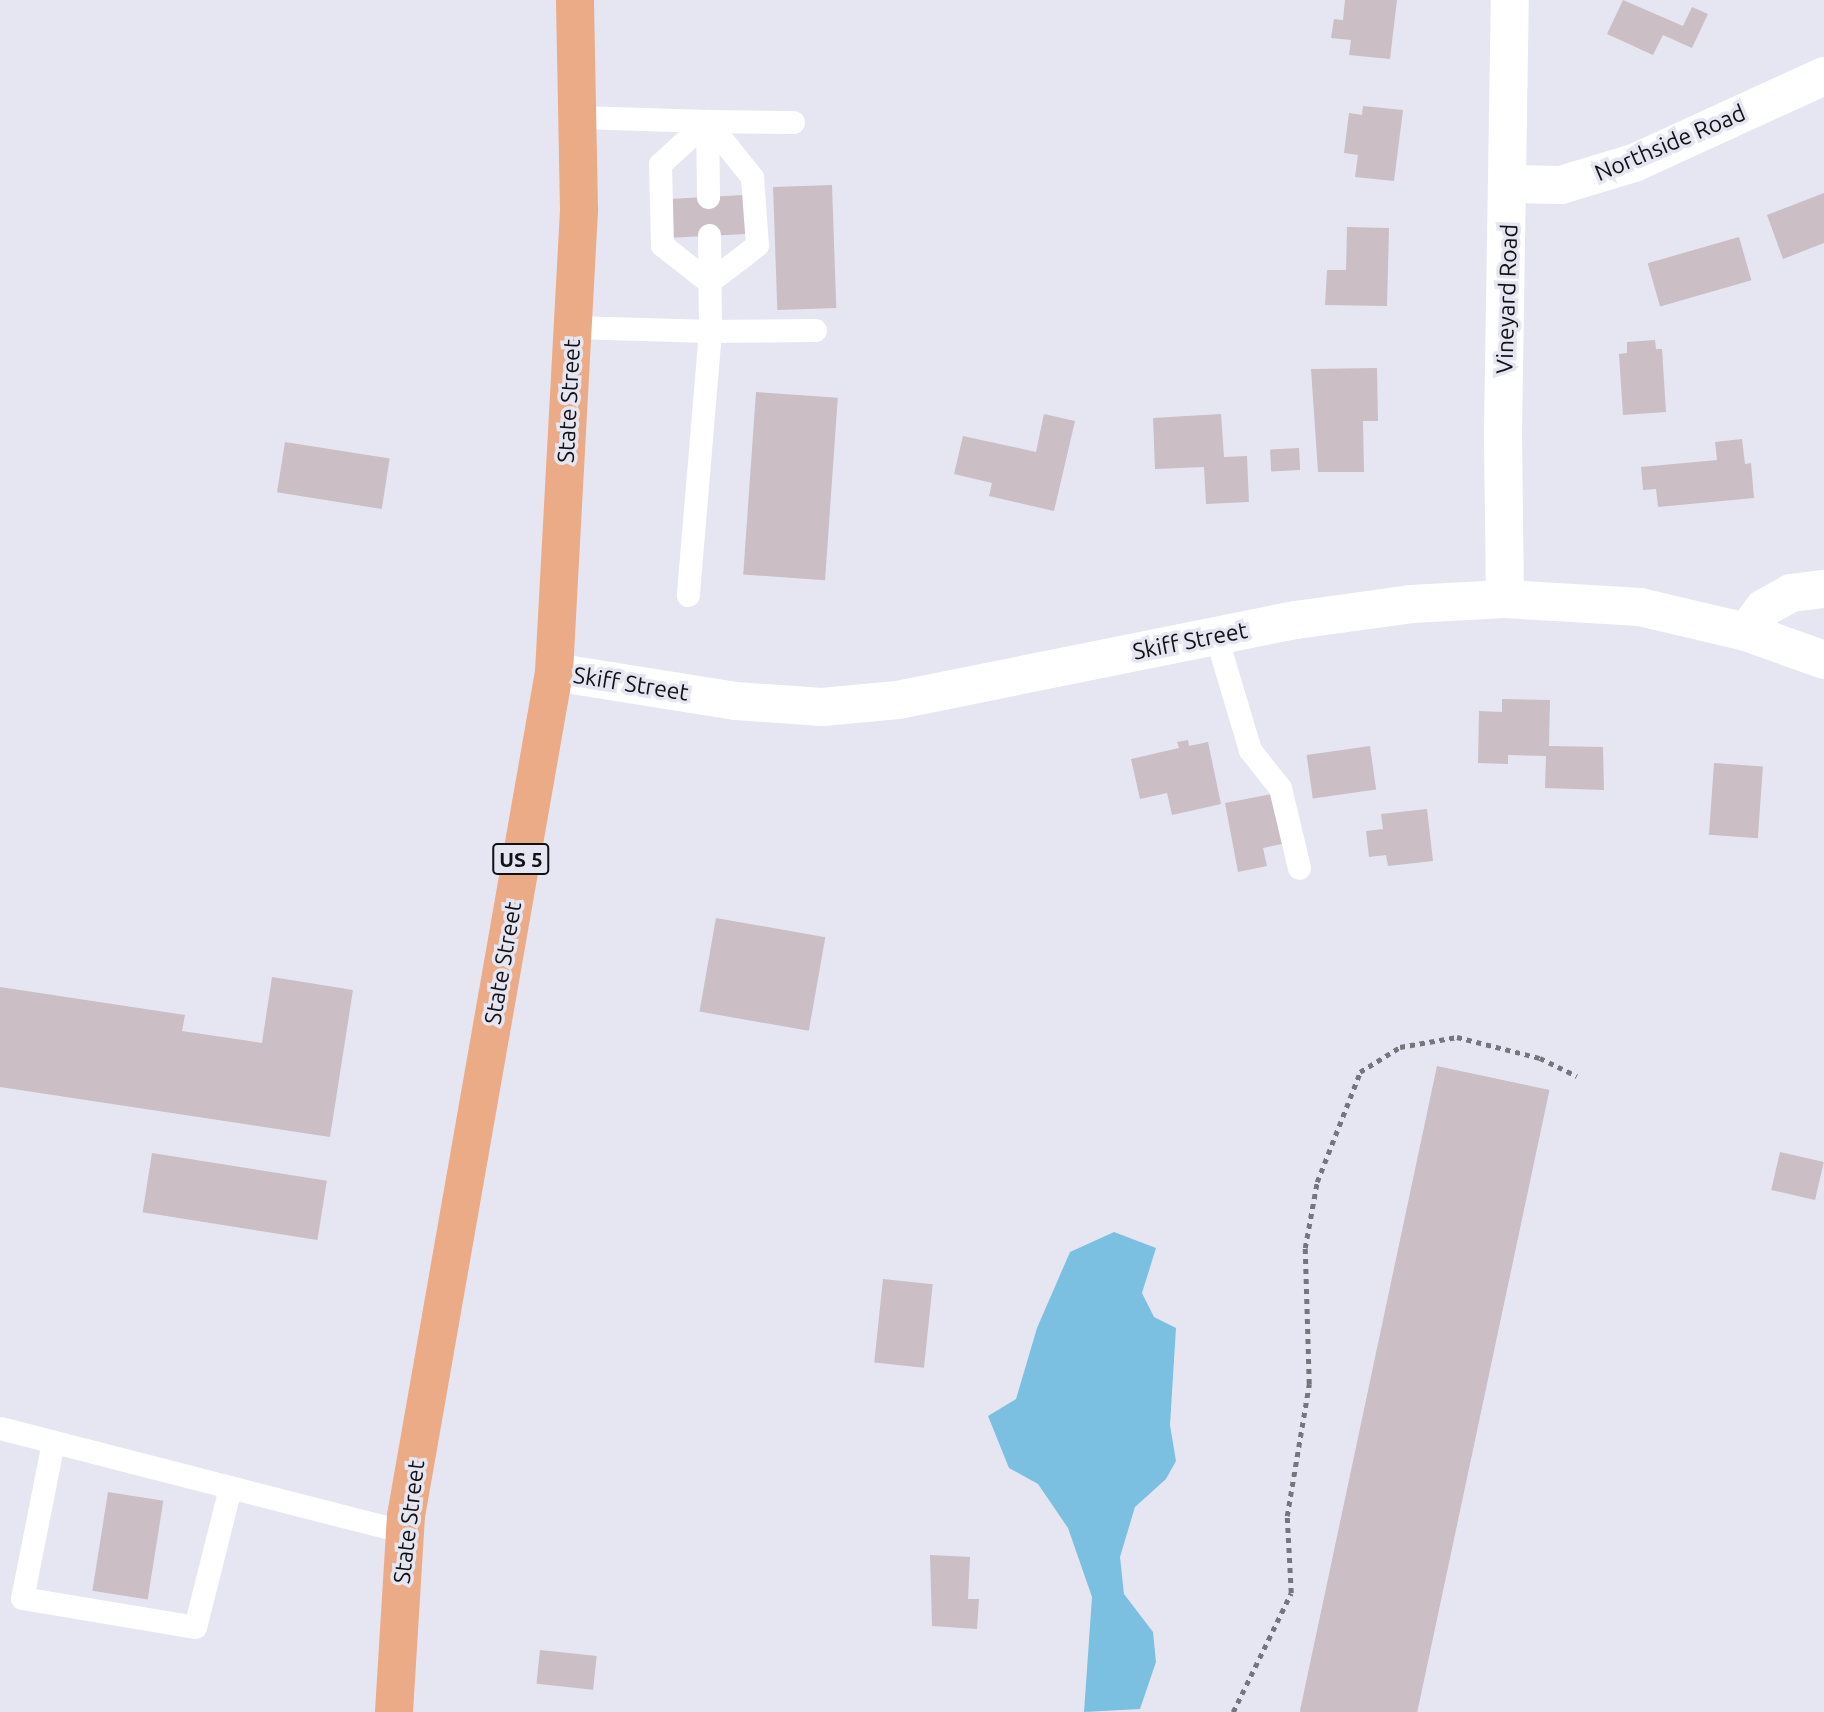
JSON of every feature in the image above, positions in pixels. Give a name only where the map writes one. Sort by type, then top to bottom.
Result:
[{"type":"main road","name":"State Street","points":[[394,1712],[405,1532],[554,671],[579,210],[575,0]]},
{"type":"main road","name":"Vineyard Road","points":[[1505,598],[1503,432],[1510,0]]},
{"type":"main road","name":"Northside Road","points":[[1509,184],[1561,185],[1634,163],[1824,76]]},
{"type":"main road","points":[[1746,632],[1764,608],[1791,593],[1824,589]]},
{"type":"main road","name":"Skiff Street","points":[[554,671],[736,701],[822,707],[898,700],[1216,636],[1411,604],[1505,598],[1640,607],[1746,632],[1824,660]]},
{"type":"lane","points":[[577,117],[793,122]]},
{"type":"lane","points":[[707,121],[708,197]]},
{"type":"lane","points":[[707,121],[660,164],[662,245],[709,282]]},
{"type":"lane","points":[[707,121],[752,177],[757,245],[709,282]]},
{"type":"lane","points":[[688,595],[710,331],[709,235]]},
{"type":"lane","points":[[573,327],[710,331],[814,330]]},
{"type":"lane","points":[[1216,636],[1250,750],[1280,788],[1299,868]]},
{"type":"lane","points":[[0,1428],[405,1532]]},
{"type":"lane","points":[[53,1442],[22,1598],[195,1627],[230,1488]]},
{"type":"path","points":[[1233,1712],[1291,1593],[1287,1516],[1309,1384],[1305,1248],[1317,1182],[1360,1072],[1400,1047],[1457,1037],[1540,1058],[1577,1076]]},
{"type":"water","points":[[1114,1232],[1156,1248],[1142,1293],[1154,1317],[1176,1328],[1170,1425],[1176,1461],[1166,1479],[1135,1507],[1120,1557],[1124,1594],[1153,1632],[1156,1662],[1140,1709],[1084,1712],[1092,1597],[1068,1528],[1038,1484],[1009,1468],[988,1416],[1016,1399],[1037,1328],[1070,1252]]},
{"type":"building","points":[[1345,0],[1397,0],[1390,59],[1349,55],[1351,40],[1331,38],[1334,19],[1343,20]]},
{"type":"building","points":[[1623,0],[1683,26],[1692,7],[1708,14],[1692,48],[1663,35],[1653,55],[1607,34]]},
{"type":"building","points":[[1363,106],[1403,110],[1394,181],[1355,177],[1358,155],[1344,153],[1349,113],[1362,115]]},
{"type":"building","points":[[832,185],[836,308],[777,310],[773,187]]},
{"type":"building","points":[[1824,193],[1824,243],[1783,259],[1767,215]]},
{"type":"building","points":[[744,195],[746,234],[671,238],[669,199]]},
{"type":"building","points":[[1347,227],[1389,228],[1387,306],[1325,305],[1327,270],[1346,270]]},
{"type":"building","points":[[1739,237],[1751,280],[1660,306],[1648,263]]},
{"type":"building","points":[[1655,340],[1656,349],[1662,349],[1666,412],[1623,415],[1619,354],[1627,353],[1627,342]]},
{"type":"building","points":[[1377,368],[1378,421],[1363,421],[1364,472],[1318,472],[1311,369]]},
{"type":"building","points":[[756,392],[838,398],[825,580],[743,575]]},
{"type":"building","points":[[1044,414],[1075,421],[1054,511],[989,496],[992,483],[954,474],[963,436],[1036,452]]},
{"type":"building","points":[[1221,414],[1224,457],[1247,456],[1249,502],[1206,504],[1204,467],[1155,469],[1153,418]]},
{"type":"building","points":[[1742,439],[1745,464],[1751,463],[1754,498],[1658,507],[1656,489],[1643,490],[1641,467],[1717,460],[1715,442]]},
{"type":"building","points":[[285,442],[390,459],[382,509],[277,492]]},
{"type":"building","points":[[1299,448],[1300,470],[1271,471],[1270,450]]},
{"type":"building","points":[[1502,699],[1550,700],[1549,746],[1603,747],[1604,790],[1545,788],[1546,756],[1508,755],[1508,764],[1478,763],[1479,711],[1502,712]]},
{"type":"building","points":[[1188,740],[1189,746],[1208,742],[1221,804],[1172,815],[1167,793],[1140,799],[1131,759],[1179,748],[1177,742]]},
{"type":"building","points":[[1370,746],[1376,790],[1313,798],[1307,755]]},
{"type":"building","points":[[1714,763],[1763,766],[1758,838],[1709,835]]},
{"type":"building","points":[[1272,794],[1282,844],[1263,848],[1267,866],[1238,872],[1225,803]]},
{"type":"building","points":[[1427,809],[1433,861],[1388,866],[1386,855],[1369,857],[1366,831],[1383,829],[1381,814]]},
{"type":"building","points":[[716,918],[825,937],[809,1031],[700,1012]]},
{"type":"building","points":[[272,977],[353,990],[330,1137],[0,1087],[0,987],[185,1015],[182,1031],[262,1043]]},
{"type":"building","points":[[1437,1066],[1549,1090],[1417,1712],[1300,1712]]},
{"type":"building","points":[[1780,1152],[1824,1162],[1815,1200],[1771,1190]]},
{"type":"building","points":[[152,1153],[327,1181],[317,1240],[143,1212]]},
{"type":"building","points":[[883,1279],[933,1284],[924,1368],[874,1363]]},
{"type":"building","points":[[108,1492],[163,1501],[148,1600],[92,1591]]},
{"type":"building","points":[[930,1555],[970,1557],[968,1599],[979,1599],[977,1629],[932,1626]]},
{"type":"building","points":[[540,1650],[597,1656],[593,1690],[536,1684]]}]
